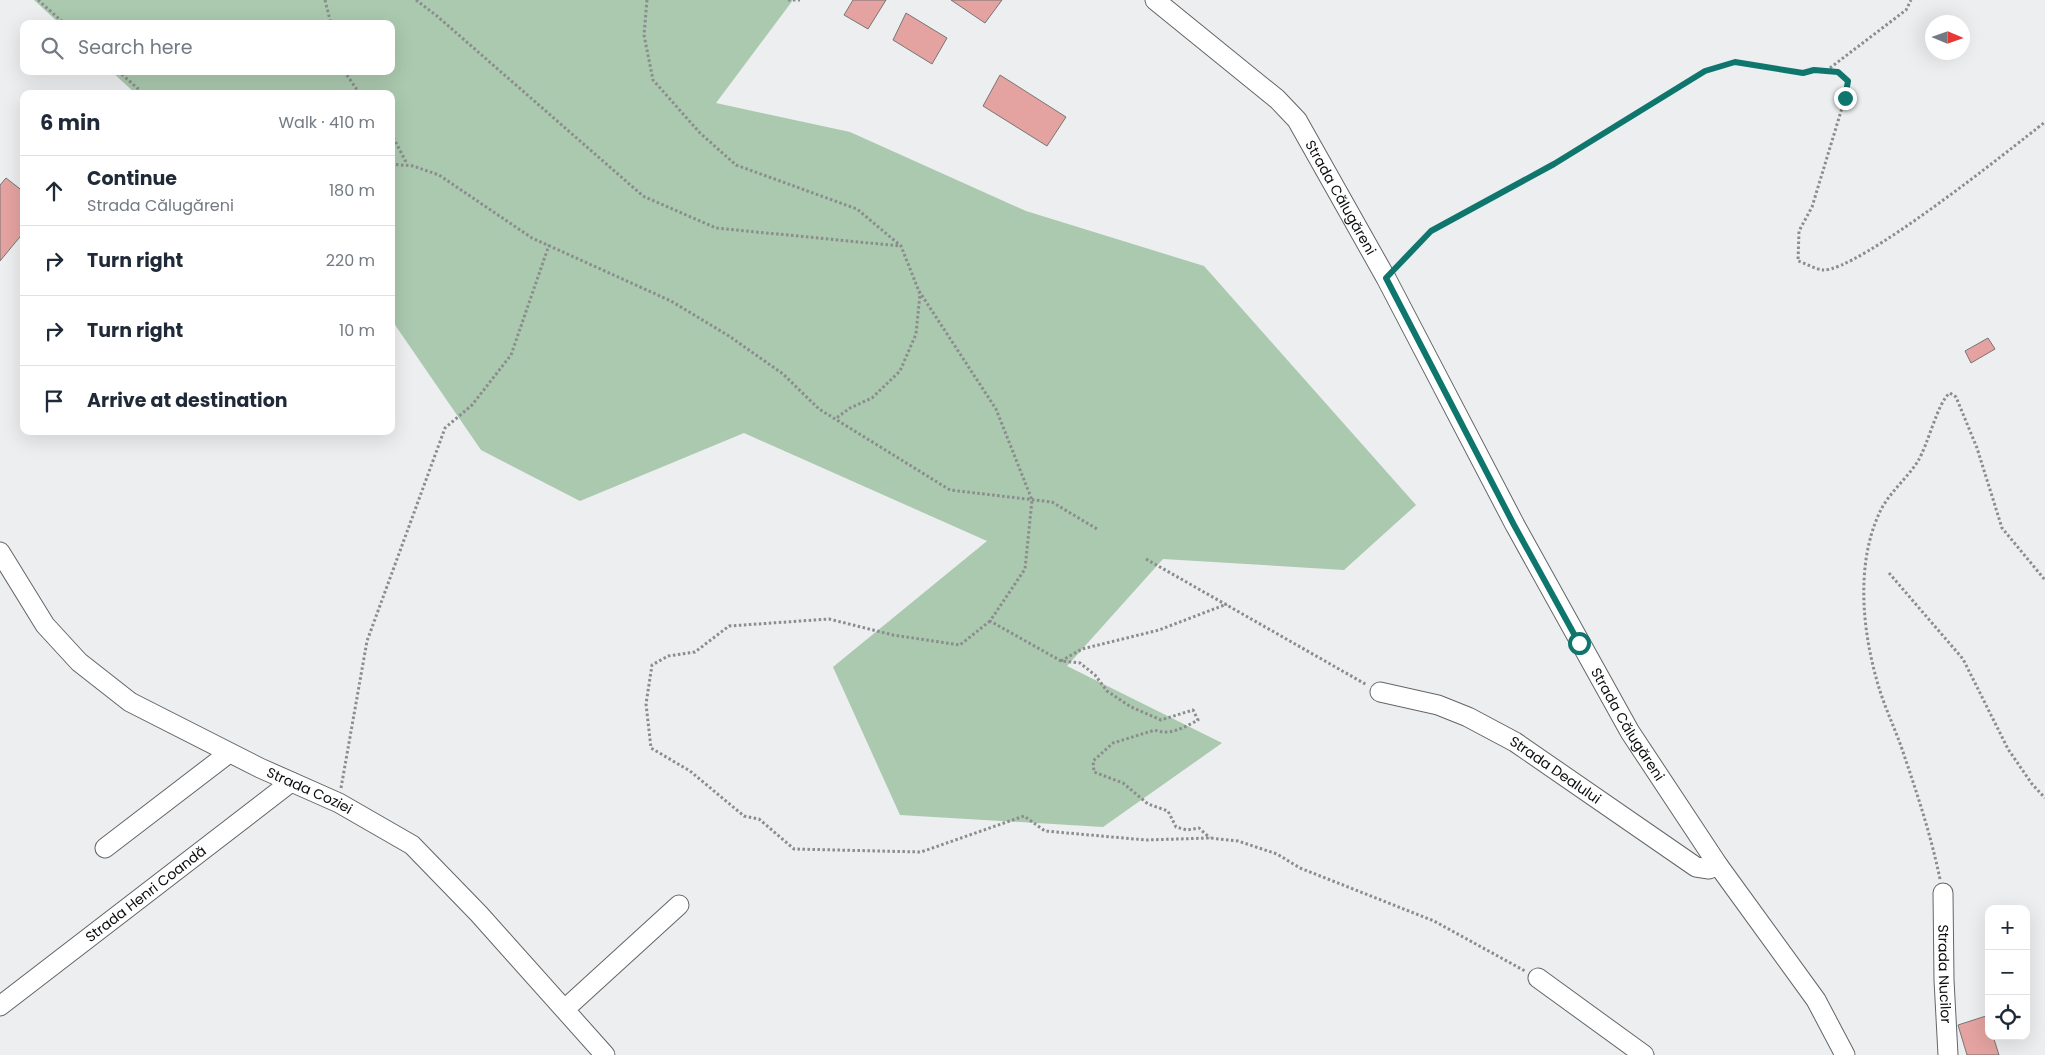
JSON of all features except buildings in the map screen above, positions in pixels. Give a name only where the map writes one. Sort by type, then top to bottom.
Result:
[{"type":"street","name":"Strada Călugăreni","points":[[1155,0],[1277,99],[1296,120],[1386,278],[1514,525],[1630,732],[1718,865],[1816,1000],[1845,1055]]},
{"type":"street","name":"Strada Coziei","points":[[0,552],[45,625],[79,662],[130,702],[229,753],[338,803],[412,845],[565,1009],[605,1055]]},
{"type":"street","name":"Strada Dealului","points":[[1380,692],[1438,704],[1468,717],[1515,742],[1696,867],[1709,869],[1718,865]]},
{"type":"street","points":[[105,848],[229,753]]},
{"type":"street","name":"Strada Henri Coandă","points":[[0,1006],[291,782]]},
{"type":"street","name":"Strada Nucilor","points":[[1943,893],[1944,980],[1948,1055]]},
{"type":"street","points":[[565,1009],[680,905]]},
{"type":"street","points":[[1538,978],[1644,1055]]},
{"type":"path","points":[[38,0],[60,20]]},
{"type":"path","points":[[325,0],[330,20]]},
{"type":"path","points":[[416,0],[437,16],[643,196],[716,228],[901,246]]},
{"type":"path","points":[[647,0],[644,35],[653,80],[700,133],[736,165],[857,209],[901,246],[920,291],[996,409],[1032,500],[1025,569],[990,620],[960,645],[893,635],[829,619],[729,626],[695,652],[668,656],[652,665],[646,704],[652,748],[690,771],[744,816],[759,818],[794,849],[921,852],[1024,816],[1045,831],[1146,840],[1210,838],[1238,842],[1277,854],[1300,868],[1434,920],[1538,978]]},
{"type":"path","points":[[788,0],[800,0]]},
{"type":"path","points":[[1825,71],[1906,10],[1911,0]]},
{"type":"path","points":[[1386,278],[1431,231],[1554,164],[1705,71],[1735,62],[1803,73],[1838,72],[1848,81],[1845,98],[1812,207],[1799,231],[1798,260],[1824,270],[1852,260],[1904,227],[1986,170],[2045,122]]},
{"type":"path","points":[[123,75],[139,90]]},
{"type":"path","points":[[347,75],[357,90]]},
{"type":"path","points":[[395,141],[407,165]]},
{"type":"path","points":[[395,164],[407,165],[439,175],[532,238],[671,301],[729,336],[783,374],[819,410],[950,490],[1052,502],[1097,529]]},
{"type":"path","points":[[338,803],[367,641],[445,428],[472,405],[511,356],[549,245]]},
{"type":"path","points":[[835,419],[850,408],[872,398],[900,371],[916,334],[920,291]]},
{"type":"path","points":[[1943,893],[1930,833],[1880,690],[1866,629],[1865,569],[1878,515],[1887,500],[1918,461],[1937,418],[1942,398],[1950,393],[1956,397],[1977,448],[2002,528],[2045,580]]},
{"type":"path","points":[[1146,559],[1380,692]]},
{"type":"path","points":[[1889,573],[1963,659],[2008,749],[2032,784],[2045,798]]},
{"type":"path","points":[[1061,661],[1082,649],[1159,630],[1227,604]]},
{"type":"path","points":[[990,620],[1061,661],[1080,663],[1095,675],[1107,691],[1131,707],[1162,720],[1193,710],[1198,720],[1181,729],[1163,733],[1155,730],[1113,743],[1093,761],[1094,772],[1123,783],[1148,804],[1168,812],[1176,827],[1187,830],[1199,828],[1210,838]]},
{"type":"green space","points":[[34,0],[793,0],[716,103],[850,132],[1026,211],[1204,266],[1416,505],[1344,570],[1163,559],[1067,666],[1222,743],[1103,827],[900,815],[833,667],[987,541],[744,433],[580,501],[481,450],[395,325],[395,90],[132,90],[115,75],[395,75],[395,20],[56,20]]},
{"type":"route","points":[[1579,643],[1514,525],[1386,278],[1431,231],[1554,164],[1705,71],[1723,64],[1735,62],[1803,73],[1814,70],[1838,72],[1848,81],[1845,98]]}]
